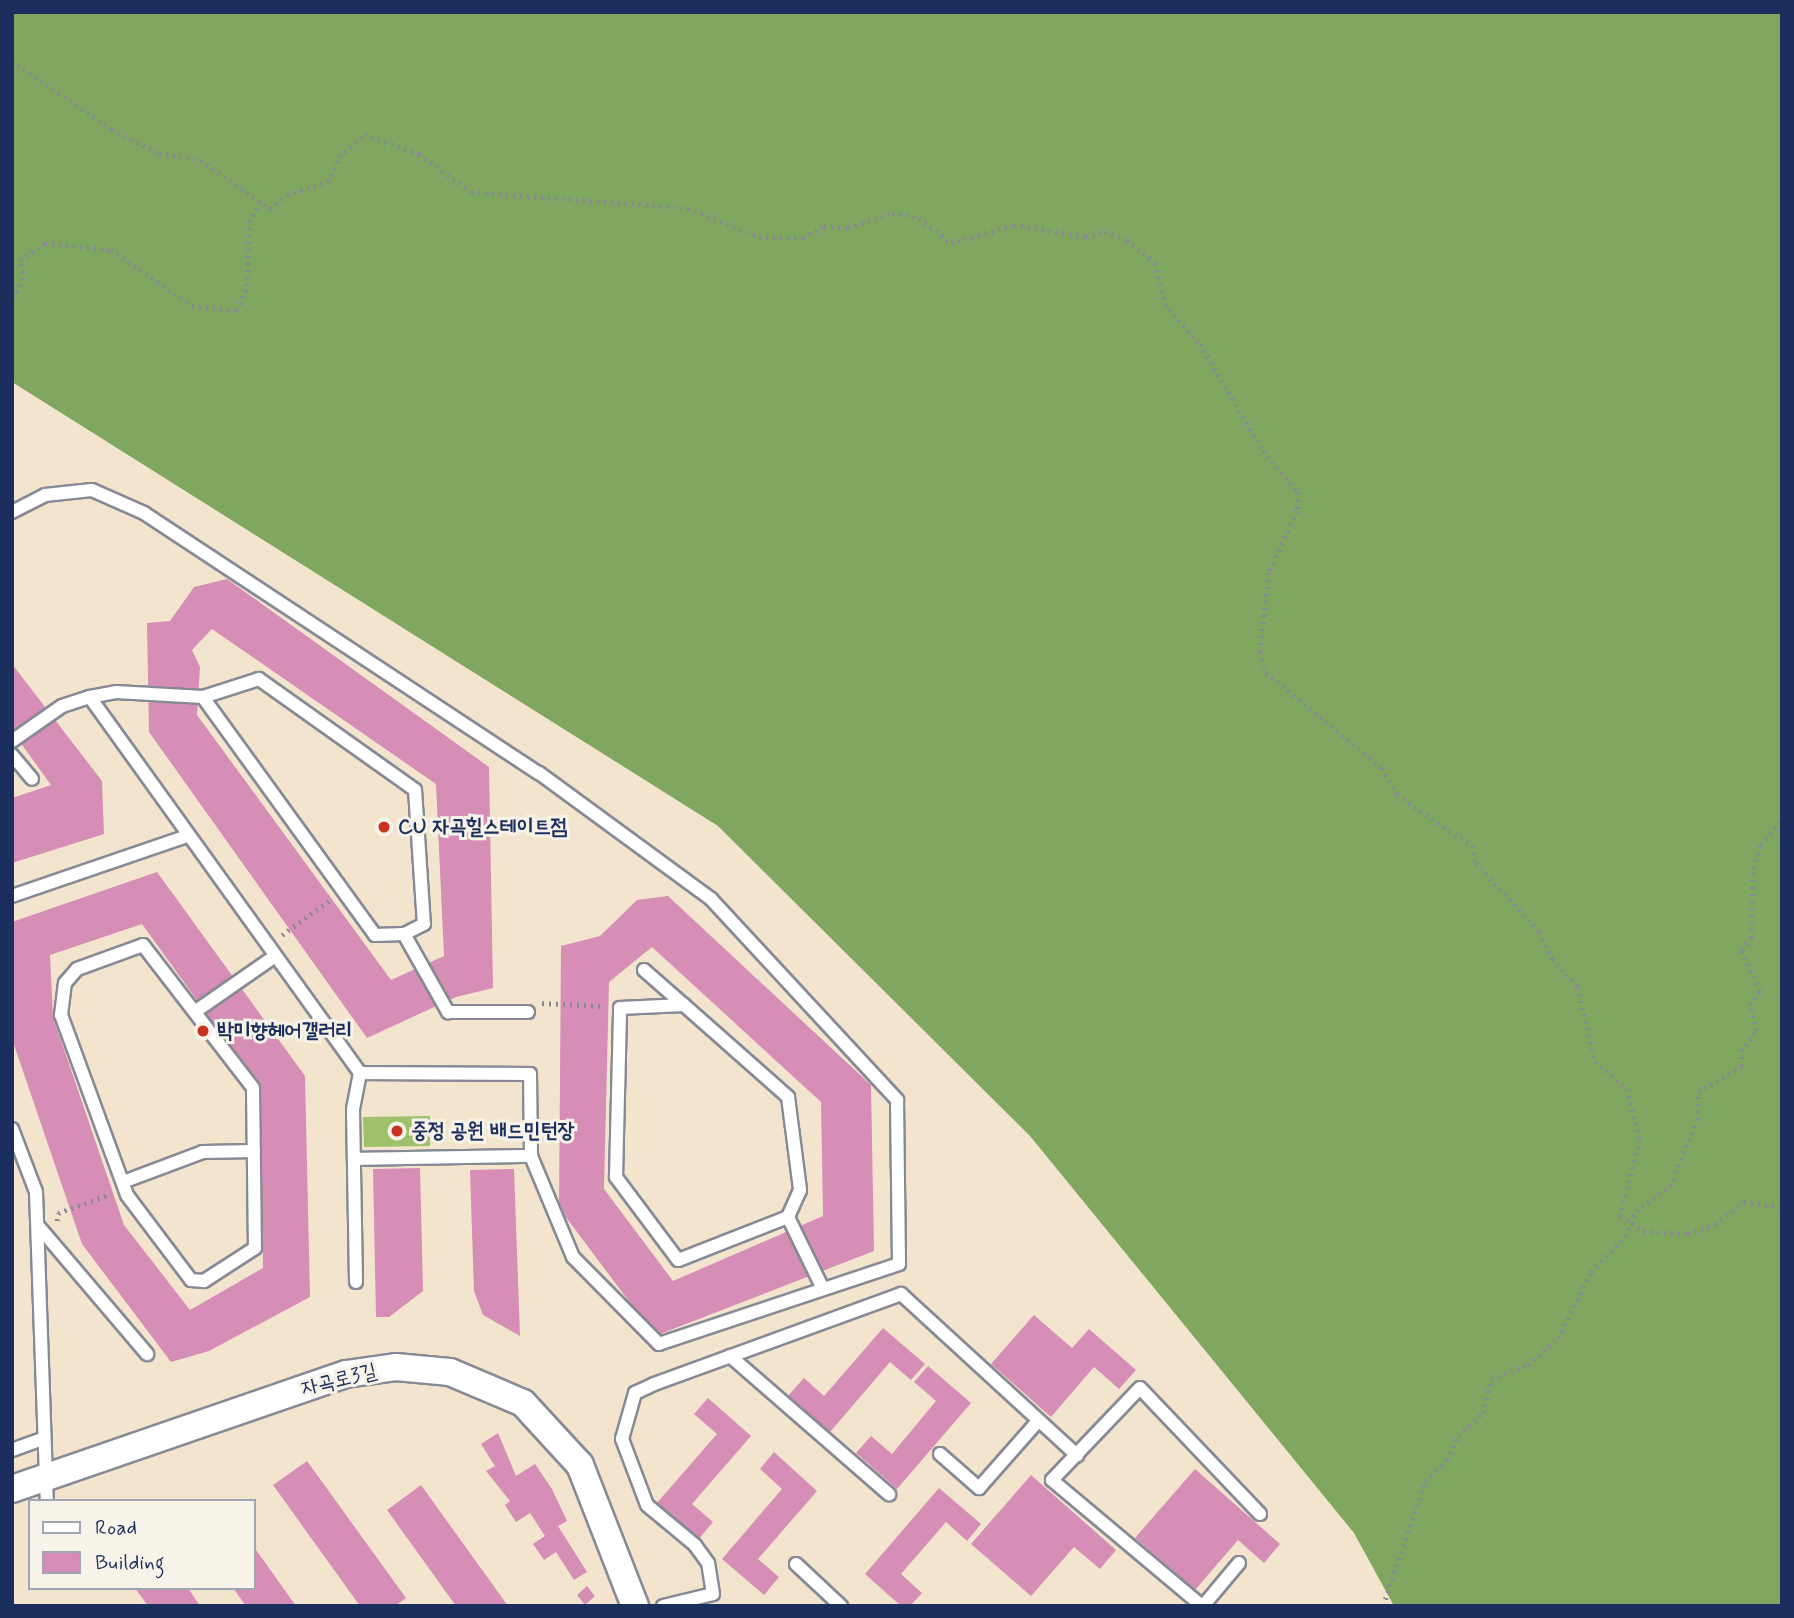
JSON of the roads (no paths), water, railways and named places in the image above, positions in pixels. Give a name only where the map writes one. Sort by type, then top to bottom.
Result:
[{"type":"street","name":"자곡로3길","points":[[12,1489],[44,1490],[346,1374],[396,1367],[450,1372],[523,1403],[580,1465],[635,1606]]},
{"type":"lane","points":[[12,512],[45,495],[92,490],[144,513],[539,774],[711,899],[897,1100],[899,1264],[659,1345],[573,1257],[531,1156],[530,1074],[360,1073]]},
{"type":"lane","points":[[12,741],[62,706],[90,697],[116,692],[203,696],[258,679],[415,790],[424,925],[404,934],[375,935],[203,696]]},
{"type":"lane","points":[[90,697],[187,836],[360,1073],[353,1109],[356,1159],[356,1282]]},
{"type":"lane","points":[[12,755],[32,779]]},
{"type":"lane","points":[[12,896],[187,836]]},
{"type":"lane","points":[[404,934],[448,1012],[528,1012]]},
{"type":"lane","points":[[143,945],[253,1088],[254,1151],[255,1248],[204,1281],[191,1280],[123,1182],[61,1015],[65,983],[77,970],[143,945]]},
{"type":"lane","points":[[196,1011],[275,956]]},
{"type":"lane","points":[[644,970],[684,1005],[788,1097],[800,1190],[788,1216],[678,1259],[616,1177],[620,1008],[684,1005]]},
{"type":"lane","points":[[12,1129],[36,1192],[39,1227],[40,1440],[44,1490]]},
{"type":"lane","points":[[123,1182],[203,1152],[254,1151]]},
{"type":"lane","points":[[356,1159],[531,1156]]},
{"type":"lane","points":[[788,1216],[823,1289]]},
{"type":"lane","points":[[39,1227],[147,1354]]},
{"type":"lane","points":[[663,1606],[713,1594],[708,1563],[647,1505],[622,1439],[623,1418],[635,1393],[730,1356],[901,1294],[1077,1455]]},
{"type":"lane","points":[[730,1356],[888,1494]]},
{"type":"lane","points":[[1239,1563],[1202,1606],[1052,1480],[1140,1388],[1260,1514]]},
{"type":"lane","points":[[940,1454],[979,1488],[1038,1421]]},
{"type":"lane","points":[[12,1450],[40,1440]]},
{"type":"lane","points":[[796,1564],[841,1606]]},
{"type":"place","name":"CU 자곡힐스테이트점","points":[[384,827]]},
{"type":"place","name":"박미향헤어갤러리","points":[[203,1031]]},
{"type":"place","name":"중정 공원 배드민턴장","points":[[397,1131]]}]
